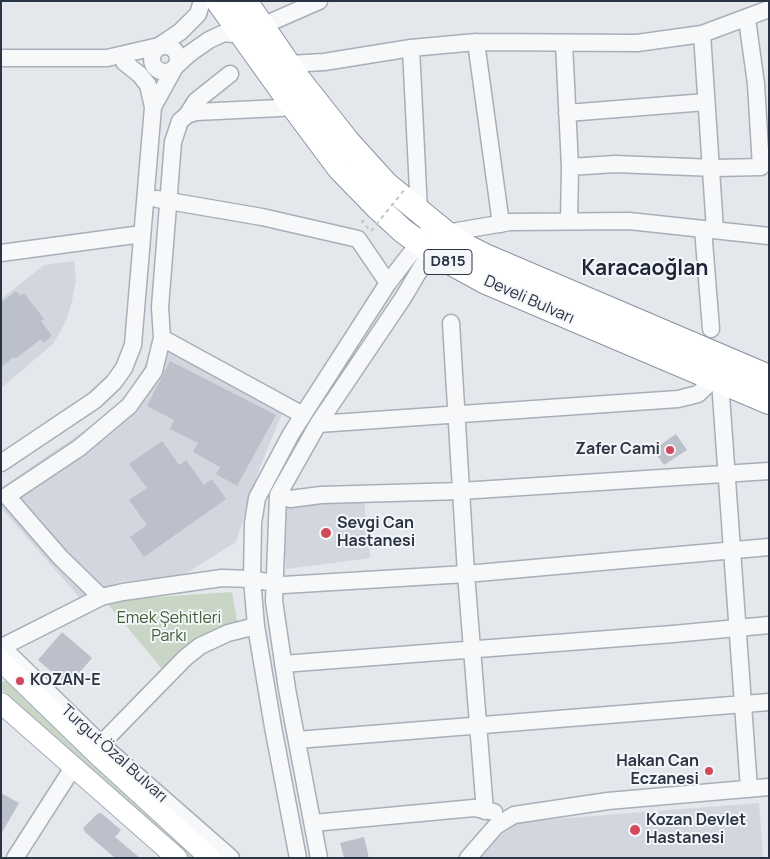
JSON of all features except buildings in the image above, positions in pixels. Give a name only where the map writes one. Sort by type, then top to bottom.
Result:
[{"type":"highway","name":"Develi Bulvarı","points":[[218,1],[288,64],[348,142],[386,184],[433,223],[469,248],[769,376]]},
{"type":"highway","name":"Develi Bulvarı","points":[[245,1],[252,30],[293,106],[356,186],[377,207],[425,246],[486,282],[769,402]]},
{"type":"main road","name":"Turgut Özal Bulvarı","points":[[1,650],[102,759],[210,858]]},
{"type":"main road","points":[[1,702],[177,858]]},
{"type":"street","points":[[156,69],[152,57],[153,53],[159,46],[180,32],[198,14],[202,1]]},
{"type":"street","points":[[107,58],[168,72],[209,40],[224,33],[252,30],[319,1]]},
{"type":"street","points":[[288,64],[324,62],[411,48],[476,42],[637,43],[702,34],[747,19],[769,9]]},
{"type":"street","points":[[570,167],[616,164],[710,168],[761,167],[756,84],[747,19]]},
{"type":"street","points":[[702,34],[710,168],[711,329]]},
{"type":"street","points":[[476,42],[501,224]]},
{"type":"street","points":[[564,43],[570,167],[569,221]]},
{"type":"street","points":[[1,58],[107,58],[159,46],[168,46],[175,50],[178,59],[153,107]]},
{"type":"street","points":[[319,858],[283,664],[274,601],[278,495],[318,424],[403,298],[433,223],[411,48]]},
{"type":"street","points":[[1,463],[94,400],[114,382],[124,368],[133,345],[153,107],[148,86],[140,75],[124,62]]},
{"type":"street","points":[[187,115],[196,101],[230,74]]},
{"type":"street","points":[[567,113],[706,102]]},
{"type":"street","points":[[101,597],[60,557],[7,496],[78,448],[129,406],[154,370],[162,338],[160,307],[173,142],[180,120],[196,112],[207,113],[293,106]]},
{"type":"street","points":[[144,198],[168,200],[262,217],[358,239],[388,283]]},
{"type":"street","points":[[433,223],[501,224],[628,221],[769,236]]},
{"type":"street","points":[[1,253],[142,234]]},
{"type":"street","points":[[298,858],[256,626],[252,579],[253,524],[257,498],[303,415],[388,283],[425,246]]},
{"type":"street","points":[[451,323],[466,574],[485,811]]},
{"type":"street","points":[[162,338],[303,415]]},
{"type":"street","points":[[318,424],[678,399],[698,394],[717,380]]},
{"type":"street","points":[[717,380],[732,550],[749,789]]},
{"type":"street","points":[[278,495],[290,499],[321,495],[461,491],[769,471]]},
{"type":"street","points":[[1,650],[101,597],[123,592],[222,578],[252,579],[283,585],[466,574],[769,547]]},
{"type":"street","points":[[283,664],[769,625]]},
{"type":"street","points":[[101,744],[185,658],[200,646],[228,633],[256,626]]},
{"type":"street","name":"Turgut Özal Bulvarı","points":[[1,650],[101,744],[231,858]]},
{"type":"street","points":[[297,740],[769,702]]},
{"type":"street","points":[[15,858],[74,766]]},
{"type":"street","points":[[313,823],[474,808],[514,816],[608,801],[769,787]]},
{"type":"street","points":[[468,858],[496,826],[514,816]]},
{"type":"path","points":[[370,222],[365,218],[362,222],[371,231],[405,189]]},
{"type":"shaded area","points":[[74,261],[76,279],[72,301],[66,321],[53,344],[1,388],[1,299],[44,265]]},
{"type":"shaded area","points":[[154,345],[283,411],[260,467],[236,542],[175,580],[153,578],[120,582],[79,597],[1,508],[1,488],[104,417],[135,386]]},
{"type":"shaded area","name":"Sevgi Can Hastanesi","points":[[364,500],[370,558],[286,569],[282,508]]},
{"type":"shaded area","name":"Kozan Devlet Hastanesi","points":[[759,803],[763,858],[481,858],[498,838],[518,822]]},
{"type":"green space","name":"Emek Şehitleri Parkı","points":[[232,592],[238,626],[167,675],[107,603],[128,599]]},
{"type":"green space","points":[[8,678],[200,858],[189,858],[1,689],[1,684]]},
{"type":"place","name":"Zafer Cami","points":[[670,450]]},
{"type":"place","name":"Sevgi Can Hastanesi","points":[[326,533]]},
{"type":"place","name":"KOZAN-E","points":[[20,681]]},
{"type":"place","name":"Hakan Can Eczanesi","points":[[709,771]]},
{"type":"place","name":"Kozan Devlet Hastanesi","points":[[635,830]]},
{"type":"district","name":"Karacaoğlan","points":[[645,269]]}]
